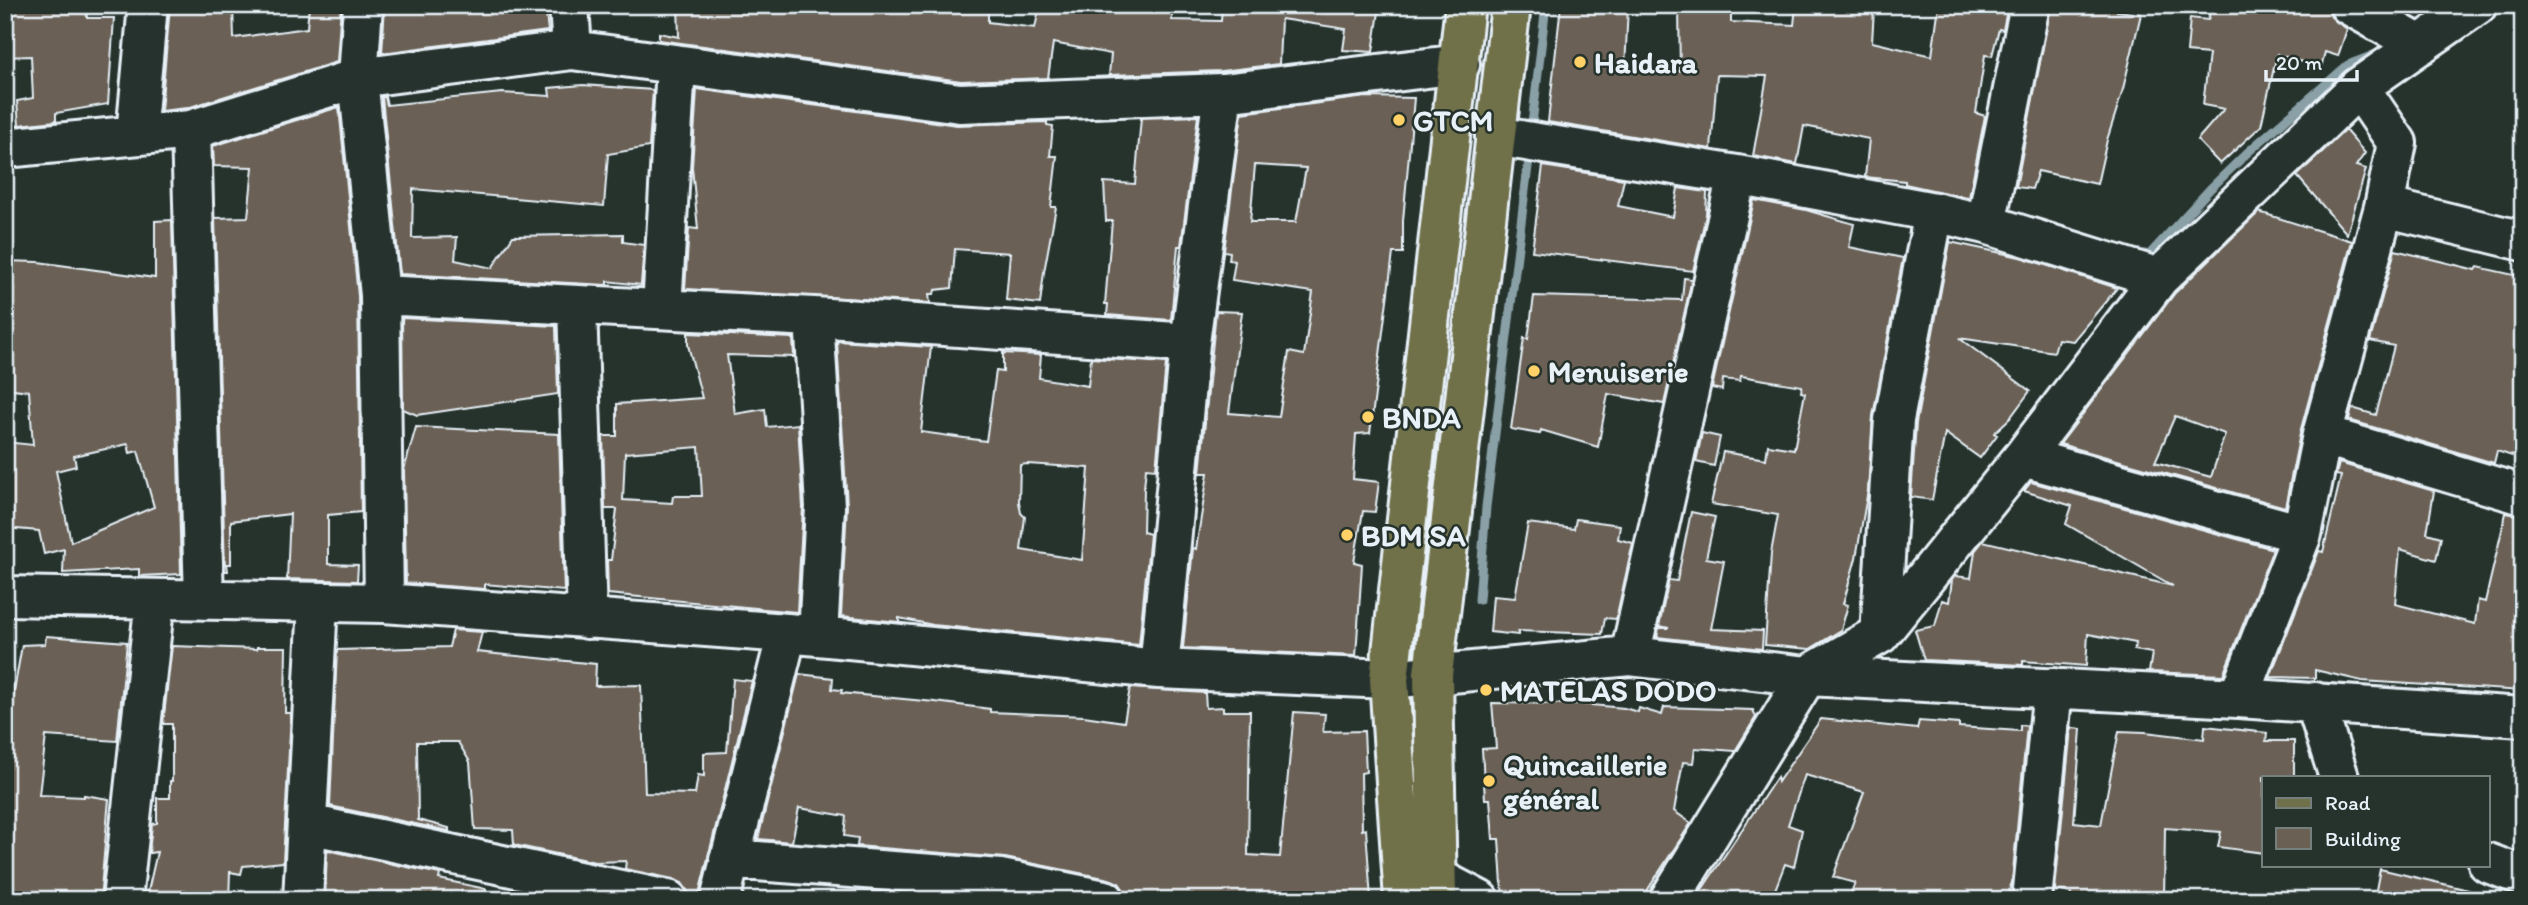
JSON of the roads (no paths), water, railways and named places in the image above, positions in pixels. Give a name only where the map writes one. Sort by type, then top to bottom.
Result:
[{"type":"main road","points":[[1404,900],[1389,679],[1465,5]]},
{"type":"main road","points":[[1437,889],[1433,674],[1511,5]]},
{"type":"street","points":[[136,135],[148,5]]},
{"type":"street","points":[[363,5],[358,78],[380,295],[384,603]]},
{"type":"street","points":[[569,5],[572,50]]},
{"type":"street","points":[[1986,224],[2030,5]]},
{"type":"street","points":[[2349,5],[2420,45]]},
{"type":"street","points":[[1669,900],[1807,676],[1880,634],[2023,457],[2159,278],[2359,87],[2477,5]]},
{"type":"street","points":[[5,148],[191,130],[358,78],[572,50],[960,103],[1223,93],[1460,64]]},
{"type":"street","points":[[662,309],[676,66]]},
{"type":"street","points":[[2238,698],[2302,534],[2322,435],[2384,207],[2397,143],[2359,87]]},
{"type":"street","points":[[1159,669],[1190,343],[1223,93]]},
{"type":"street","points":[[191,130],[204,600]]},
{"type":"street","points":[[1495,136],[1737,175],[1934,212],[1986,224],[2159,278]]},
{"type":"street","points":[[1630,656],[1737,175]]},
{"type":"street","points":[[2384,207],[2523,241]]},
{"type":"street","points":[[1880,634],[1894,420],[1934,212]]},
{"type":"street","points":[[380,295],[814,317],[1190,343]]},
{"type":"street","points":[[578,305],[587,619]]},
{"type":"street","points":[[720,900],[729,859],[802,635],[825,507],[814,317]]},
{"type":"street","points":[[2322,435],[2523,495]]},
{"type":"street","points":[[2023,457],[2302,534]]},
{"type":"street","points":[[5,596],[384,603],[802,635],[1159,669],[1389,679],[1630,656],[1807,676],[2315,702],[2523,716]]},
{"type":"street","points":[[122,900],[155,599]]},
{"type":"street","points":[[303,900],[318,602]]},
{"type":"street","points":[[2032,900],[2053,688]]},
{"type":"street","points":[[2315,702],[2339,776]]},
{"type":"street","points":[[308,824],[668,900]]},
{"type":"street","points":[[729,859],[1105,900]]},
{"type":"street","points":[[2490,864],[2523,876]]},
{"type":"street","points":[[1437,889],[1479,900]]},
{"type":"waterway","points":[[1532,124],[1546,5]]},
{"type":"waterway","points":[[2139,253],[2149,255],[2248,152],[2348,65],[2379,53]]},
{"type":"waterway","points":[[1479,600],[1486,507],[1530,150]]},
{"type":"place","name":"Haidara","points":[[1580,62]]},
{"type":"place","name":"GTCM","points":[[1399,120]]},
{"type":"place","name":"Menuiserie","points":[[1534,371]]},
{"type":"place","name":"BNDA","points":[[1368,417]]},
{"type":"place","name":"BDM SA","points":[[1347,535]]},
{"type":"place","name":"MATELAS DODO","points":[[1486,690]]},
{"type":"place","name":"Quincaillerie général","points":[[1489,781]]}]
